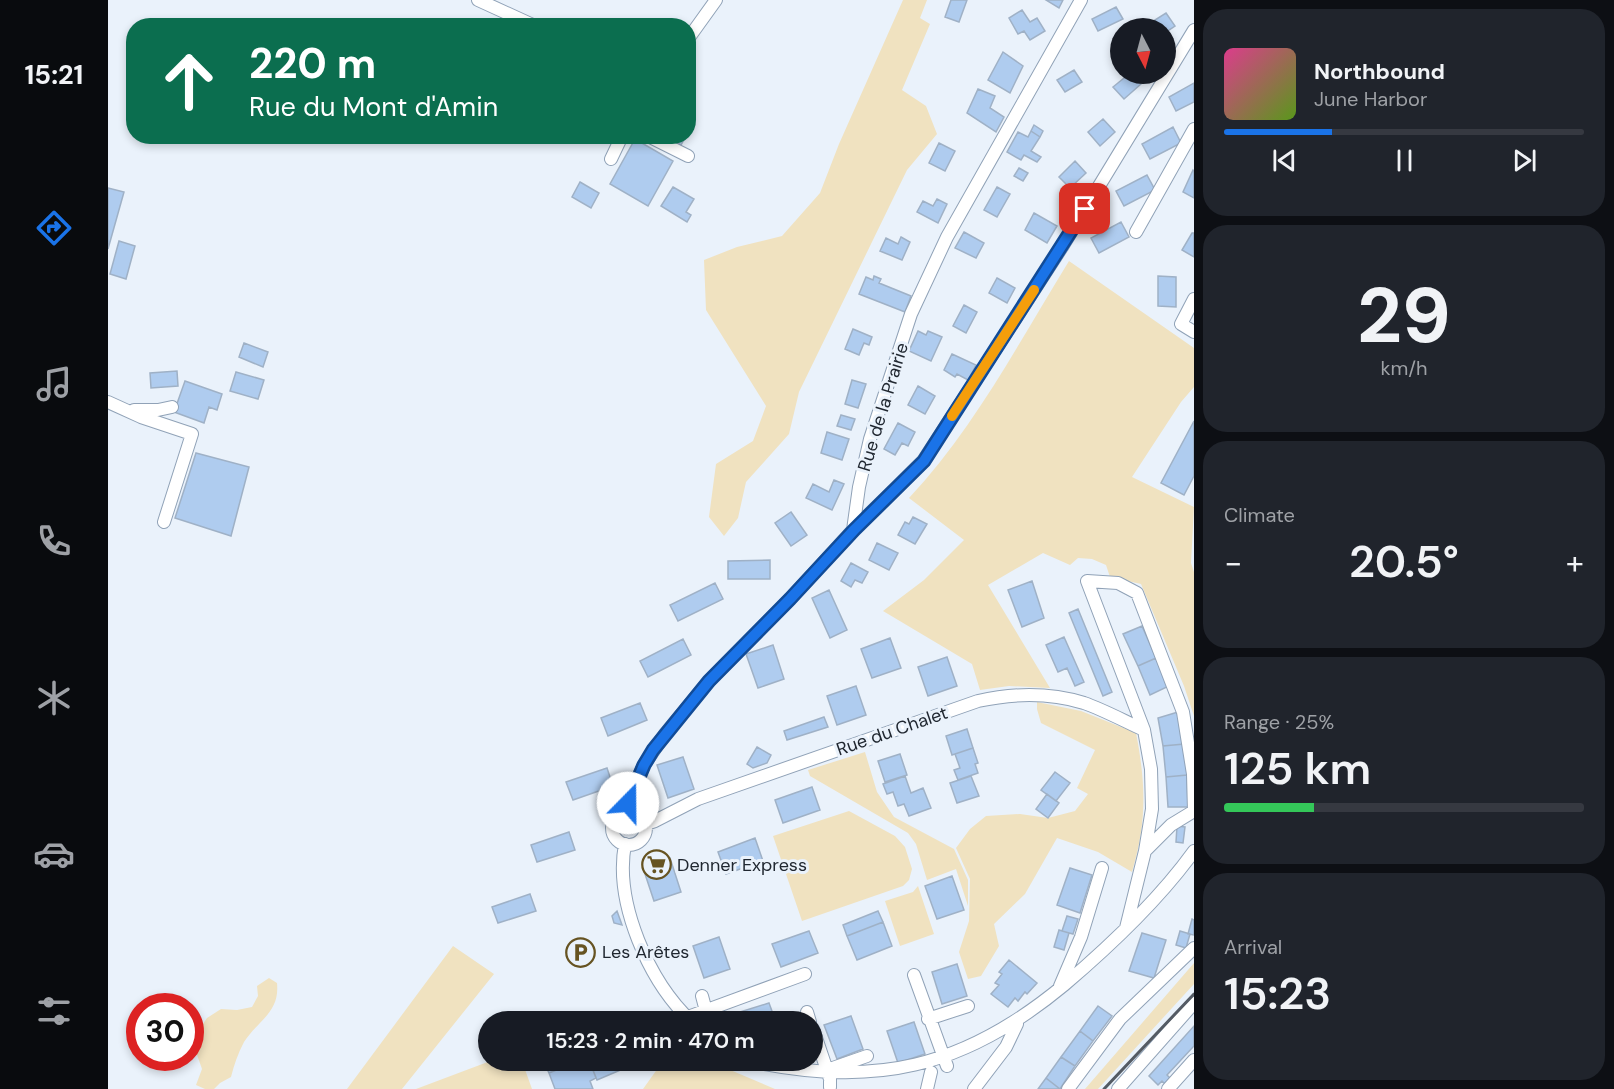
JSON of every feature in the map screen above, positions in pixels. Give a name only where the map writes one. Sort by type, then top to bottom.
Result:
[{"type":"street","points":[[478,0],[517,18]]},
{"type":"street","points":[[696,28],[716,0]]},
{"type":"street","name":"Rue de la Prairie","points":[[854,530],[859,488],[870,439],[911,315],[947,237],[1081,0]]},
{"type":"street","points":[[629,811],[629,798],[644,765],[665,734],[709,681],[854,530],[924,461],[1192,40]]},
{"type":"street","points":[[1136,232],[1194,129]]},
{"type":"street","points":[[611,159],[618,144]]},
{"type":"street","points":[[664,144],[688,156]]},
{"type":"street","points":[[1194,299],[1180,324],[1194,332]]},
{"type":"street","points":[[108,402],[192,434],[164,522]]},
{"type":"street","points":[[127,410],[158,410],[172,407]]},
{"type":"street","points":[[1126,928],[1145,851],[1152,808],[1151,769],[1144,730],[1087,580],[1118,583],[1137,593],[1183,712],[1192,764],[1194,811],[1171,825],[1145,851]]},
{"type":"street","name":"Rue du Chalet","points":[[646,824],[708,796],[978,701],[1008,694],[1037,693],[1084,703],[1144,730]]},
{"type":"street","points":[[629,811],[640,814],[646,824],[641,840],[631,845],[616,839],[612,830],[617,816],[629,811]]},
{"type":"street","points":[[625,844],[623,858],[625,892],[636,933],[653,971],[669,996],[683,1011]]},
{"type":"street","points":[[918,1077],[947,1066],[1018,1023],[1097,957],[1184,865],[1194,850]]},
{"type":"street","points":[[1059,989],[1080,937],[1102,868]]},
{"type":"street","points":[[1068,1089],[1120,1019],[1194,948]]},
{"type":"street","points":[[702,996],[706,1011],[805,974]]},
{"type":"street","points":[[914,975],[928,1019],[947,1066]]},
{"type":"street","points":[[1118,1089],[1194,1003]]},
{"type":"street","points":[[928,1019],[968,1006]]},
{"type":"street","points":[[974,1089],[1006,1047],[1018,1023]]},
{"type":"street","points":[[827,1070],[867,1056]]},
{"type":"street","points":[[823,1058],[830,1087]]},
{"type":"street","points":[[1168,1089],[1194,1060]]},
{"type":"street","points":[[768,1071],[799,1082]]},
{"type":"street","points":[[927,1089],[931,1072]]},
{"type":"shaded area","points":[[903,0],[927,0],[920,18],[930,24],[902,90],[926,106],[937,134],[907,170],[799,392],[789,434],[746,482],[738,518],[724,536],[709,517],[716,464],[753,441],[766,406],[706,310],[704,260],[737,247],[782,236],[820,193],[839,144]]},
{"type":"shaded area","points":[[1069,261],[1194,348],[1194,387],[1181,402],[1132,477],[1194,507],[1191,563],[1194,572],[1194,716],[1184,686],[1141,584],[1110,577],[1106,565],[1092,559],[1078,558],[1070,565],[1043,553],[988,585],[1050,688],[1009,686],[980,690],[972,664],[883,611],[924,580],[964,540],[909,498],[975,414]]},
{"type":"shaded area","points":[[1037,702],[1081,711],[1136,733],[1143,786],[1142,819],[1137,854],[1132,872],[1098,852],[1057,838],[1025,894],[994,924],[999,946],[981,976],[968,979],[959,952],[969,921],[970,879],[956,848],[970,829],[986,816],[1020,814],[1048,818],[1075,811],[1088,794],[1077,788],[1095,750],[1041,723]]},
{"type":"shaded area","points":[[865,752],[877,792],[894,817],[954,849],[968,880],[968,906],[956,869],[927,880],[916,844],[908,833],[810,776],[808,770]]},
{"type":"shaded area","points":[[849,811],[895,836],[905,847],[912,869],[909,880],[903,886],[802,921],[773,836]]},
{"type":"shaded area","points":[[918,886],[934,934],[900,946],[885,901],[913,892]]},
{"type":"shaded area","points":[[453,946],[494,974],[402,1089],[347,1089]]},
{"type":"shaded area","points":[[1194,963],[1194,984],[1098,1089],[1085,1089]]},
{"type":"shaded area","points":[[269,978],[277,983],[275,1002],[267,1016],[244,1042],[231,1077],[214,1089],[205,1089],[196,1085],[201,1071],[204,1071],[204,1022],[221,1009],[237,1010],[252,1007],[258,996],[257,986]]},
{"type":"shaded area","points":[[478,1066],[478,1071],[526,1071],[532,1089],[416,1089]]},
{"type":"shaded area","points":[[656,1071],[733,1071],[775,1089],[643,1089]]},
{"type":"building","points":[[951,0],[967,0],[959,22],[945,17]]},
{"type":"building","points":[[1046,0],[1063,0],[1059,8]]},
{"type":"building","points":[[1116,7],[1122,18],[1110,18],[1110,25],[1098,31],[1092,19]]},
{"type":"building","points":[[1022,10],[1030,22],[1037,18],[1045,31],[1030,40],[1024,31],[1018,34],[1009,18]]},
{"type":"building","points":[[1166,13],[1169,18],[1158,18]]},
{"type":"building","points":[[1003,52],[1023,66],[1010,93],[988,80]]},
{"type":"building","points":[[1074,70],[1082,82],[1065,92],[1057,80]]},
{"type":"building","points":[[1194,83],[1194,102],[1176,111],[1169,97]]},
{"type":"building","points":[[1117,84],[1141,84],[1124,99],[1113,87]]},
{"type":"building","points":[[978,89],[995,96],[990,108],[1004,117],[996,132],[967,113]]},
{"type":"building","points":[[1103,119],[1115,132],[1100,146],[1088,132]]},
{"type":"building","points":[[1034,125],[1043,131],[1040,137],[1031,131]]},
{"type":"building","points":[[1173,127],[1181,143],[1150,159],[1142,144]]},
{"type":"building","points":[[1031,131],[1040,137],[1031,151],[1041,157],[1037,162],[1024,155],[1021,160],[1007,152],[1018,132],[1028,137]]},
{"type":"building","points":[[939,143],[955,151],[945,171],[929,163]]},
{"type":"building","points":[[632,144],[644,144],[673,161],[648,206],[610,184]]},
{"type":"building","points":[[1075,161],[1086,173],[1070,188],[1059,177]]},
{"type":"building","points":[[1019,168],[1028,173],[1023,181],[1014,176]]},
{"type":"building","points":[[1194,171],[1194,198],[1183,192]]},
{"type":"building","points":[[1147,175],[1155,190],[1124,206],[1116,191]]},
{"type":"building","points":[[580,182],[599,193],[591,208],[572,197]]},
{"type":"building","points":[[673,187],[694,199],[686,212],[691,215],[687,222],[661,206]]},
{"type":"building","points":[[997,187],[1010,194],[997,217],[984,210]]},
{"type":"building","points":[[108,188],[124,192],[108,249]]},
{"type":"building","points":[[937,199],[947,204],[938,223],[917,212],[923,201],[933,206]]},
{"type":"building","points":[[1034,213],[1057,226],[1047,243],[1025,230]]},
{"type":"building","points":[[1121,222],[1129,237],[1099,253],[1091,238]]},
{"type":"building","points":[[964,232],[984,243],[976,258],[955,248]]},
{"type":"building","points":[[1194,233],[1194,257],[1182,250]]},
{"type":"building","points":[[901,237],[910,242],[902,260],[880,251],[886,238],[898,244]]},
{"type":"building","points":[[119,241],[135,246],[126,279],[110,274]]},
{"type":"building","points":[[874,276],[881,279],[879,283],[911,296],[905,312],[859,294],[866,277],[873,280]]},
{"type":"building","points":[[1158,276],[1176,277],[1176,307],[1158,306]]},
{"type":"building","points":[[997,278],[1015,288],[1007,303],[989,293]]},
{"type":"building","points":[[964,305],[977,312],[966,333],[953,326]]},
{"type":"building","points":[[853,329],[872,337],[869,345],[864,343],[859,355],[845,349]]},
{"type":"building","points":[[918,331],[926,335],[928,331],[942,337],[931,361],[909,351]]},
{"type":"building","points":[[244,343],[268,352],[263,367],[239,357]]},
{"type":"building","points":[[952,354],[976,365],[968,380],[957,374],[955,377],[944,370]]},
{"type":"building","points":[[177,371],[178,386],[151,388],[150,373]]},
{"type":"building","points":[[236,372],[264,380],[258,399],[230,391]]},
{"type":"building","points":[[852,380],[866,384],[858,408],[845,404]]},
{"type":"building","points":[[185,381],[222,394],[217,410],[209,407],[204,423],[174,412]]},
{"type":"building","points":[[918,386],[935,396],[925,414],[908,405]]},
{"type":"building","points":[[841,415],[855,419],[851,430],[837,426]]},
{"type":"building","points":[[1194,421],[1194,476],[1184,495],[1161,483]]},
{"type":"building","points":[[898,423],[915,432],[908,446],[902,443],[895,455],[884,449]]},
{"type":"building","points":[[827,432],[849,439],[842,460],[821,453]]},
{"type":"building","points":[[196,453],[249,467],[231,536],[175,518]]},
{"type":"building","points":[[834,480],[844,484],[832,510],[806,498],[813,484],[829,492]]},
{"type":"building","points":[[791,512],[807,535],[791,546],[775,523]]},
{"type":"building","points":[[913,517],[927,524],[915,544],[898,535],[905,522],[909,524]]},
{"type":"building","points":[[877,543],[898,553],[889,570],[869,560]]},
{"type":"building","points":[[770,560],[770,579],[728,579],[728,561]]},
{"type":"building","points":[[851,563],[868,572],[862,583],[855,580],[851,587],[841,581]]},
{"type":"building","points":[[1032,581],[1044,618],[1022,627],[1008,590]]},
{"type":"building","points":[[715,583],[723,599],[678,621],[670,605]]},
{"type":"building","points":[[829,590],[847,630],[830,638],[812,598]]},
{"type":"building","points":[[1078,609],[1112,692],[1103,696],[1069,613]]},
{"type":"building","points":[[1142,626],[1156,658],[1138,666],[1123,634]]},
{"type":"building","points":[[1064,637],[1084,682],[1075,686],[1067,668],[1058,672],[1046,645]]},
{"type":"building","points":[[890,638],[901,668],[872,678],[861,649]]},
{"type":"building","points":[[683,639],[691,655],[648,677],[640,661]]},
{"type":"building","points":[[773,645],[784,679],[758,688],[746,654]]},
{"type":"building","points":[[947,657],[957,686],[928,696],[918,667]]},
{"type":"building","points":[[1156,658],[1169,686],[1150,695],[1138,666]]},
{"type":"building","points":[[856,686],[866,715],[837,725],[827,696]]},
{"type":"building","points":[[640,703],[647,720],[608,736],[601,718]]},
{"type":"building","points":[[1178,712],[1184,744],[1163,746],[1158,718]]},
{"type":"building","points":[[824,717],[828,727],[787,740],[784,731]]},
{"type":"building","points":[[967,729],[973,748],[952,755],[946,736]]},
{"type":"building","points":[[1184,744],[1187,775],[1166,777],[1163,746]]},
{"type":"building","points":[[757,747],[771,755],[767,763],[753,768],[747,764]]},
{"type":"building","points":[[973,748],[978,763],[975,764],[978,773],[958,780],[954,770],[960,768],[955,754]]},
{"type":"building","points":[[900,754],[907,775],[885,782],[878,761]]},
{"type":"building","points":[[683,757],[694,789],[668,798],[657,765]]},
{"type":"building","points":[[607,768],[613,786],[573,800],[566,782]]},
{"type":"building","points":[[1055,772],[1070,783],[1056,801],[1041,790]]},
{"type":"building","points":[[1187,775],[1188,807],[1168,807],[1166,777]]},
{"type":"building","points":[[905,776],[911,793],[923,788],[931,808],[909,816],[904,804],[898,806],[893,792],[887,794],[883,784]]},
{"type":"building","points":[[971,776],[979,796],[957,803],[950,783]]},
{"type":"building","points":[[812,787],[820,810],[783,823],[775,800]]},
{"type":"building","points":[[1047,794],[1059,803],[1048,818],[1036,809]]},
{"type":"building","points":[[1177,826],[1185,827],[1183,843],[1176,842]]},
{"type":"building","points":[[569,832],[575,850],[537,862],[531,845]]},
{"type":"building","points":[[755,838],[763,861],[726,874],[718,852]]},
{"type":"building","points":[[670,858],[681,892],[654,901],[643,868]]},
{"type":"building","points":[[1070,868],[1092,875],[1080,913],[1057,905]]},
{"type":"building","points":[[952,876],[964,910],[937,919],[925,886]]},
{"type":"building","points":[[530,894],[536,911],[498,923],[492,907]]},
{"type":"building","points":[[617,911],[622,925],[614,923],[612,916]]},
{"type":"building","points":[[878,911],[883,922],[847,936],[843,925]]},
{"type":"building","points":[[1067,916],[1078,919],[1073,934],[1062,931]]},
{"type":"building","points":[[1192,919],[1194,920],[1194,935],[1188,934]]},
{"type":"building","points":[[883,922],[892,946],[857,960],[847,936]]},
{"type":"building","points":[[1059,930],[1069,933],[1064,950],[1054,947]]},
{"type":"building","points":[[809,931],[818,953],[781,967],[772,944]]},
{"type":"building","points":[[1180,931],[1190,934],[1186,948],[1176,945]]},
{"type":"building","points":[[1142,933],[1166,940],[1154,978],[1129,971]]},
{"type":"building","points":[[719,937],[730,969],[704,978],[693,946]]},
{"type":"building","points":[[1009,960],[1037,983],[1018,1001],[1015,998],[1008,1007],[991,994],[999,985],[995,983],[1002,974],[999,972]]},
{"type":"building","points":[[957,964],[967,996],[942,1004],[932,972]]},
{"type":"building","points":[[769,1003],[772,1011],[743,1011]]},
{"type":"building","points":[[1098,1006],[1112,1016],[1093,1041],[1080,1031]]},
{"type":"building","points":[[851,1016],[863,1049],[837,1059],[824,1025]]},
{"type":"building","points":[[914,1022],[925,1054],[898,1063],[887,1031]]},
{"type":"building","points":[[1194,1026],[1194,1046],[1167,1075],[1172,1080],[1167,1086],[1162,1081],[1158,1085],[1149,1076]]},
{"type":"building","points":[[1080,1031],[1093,1041],[1075,1066],[1061,1057]]},
{"type":"building","points":[[1061,1057],[1075,1066],[1060,1089],[1046,1078]]},
{"type":"building","points":[[593,1071],[596,1078],[590,1081],[593,1089],[555,1089],[549,1073]]},
{"type":"building","points":[[593,1071],[618,1071],[597,1080]]},
{"type":"building","points":[[1046,1078],[1060,1089],[1038,1089]]},
{"type":"railway","points":[[1104,1089],[1194,994]]},
{"type":"slow traffic","points":[[952,416],[1034,290]]},
{"type":"place","name":"Denner Express","points":[[656,865]]},
{"type":"place","name":"Les Arêtes","points":[[581,952]]},
{"type":"route","points":[[628,803],[653,750],[709,681],[854,530],[924,461],[1085,209]]}]
